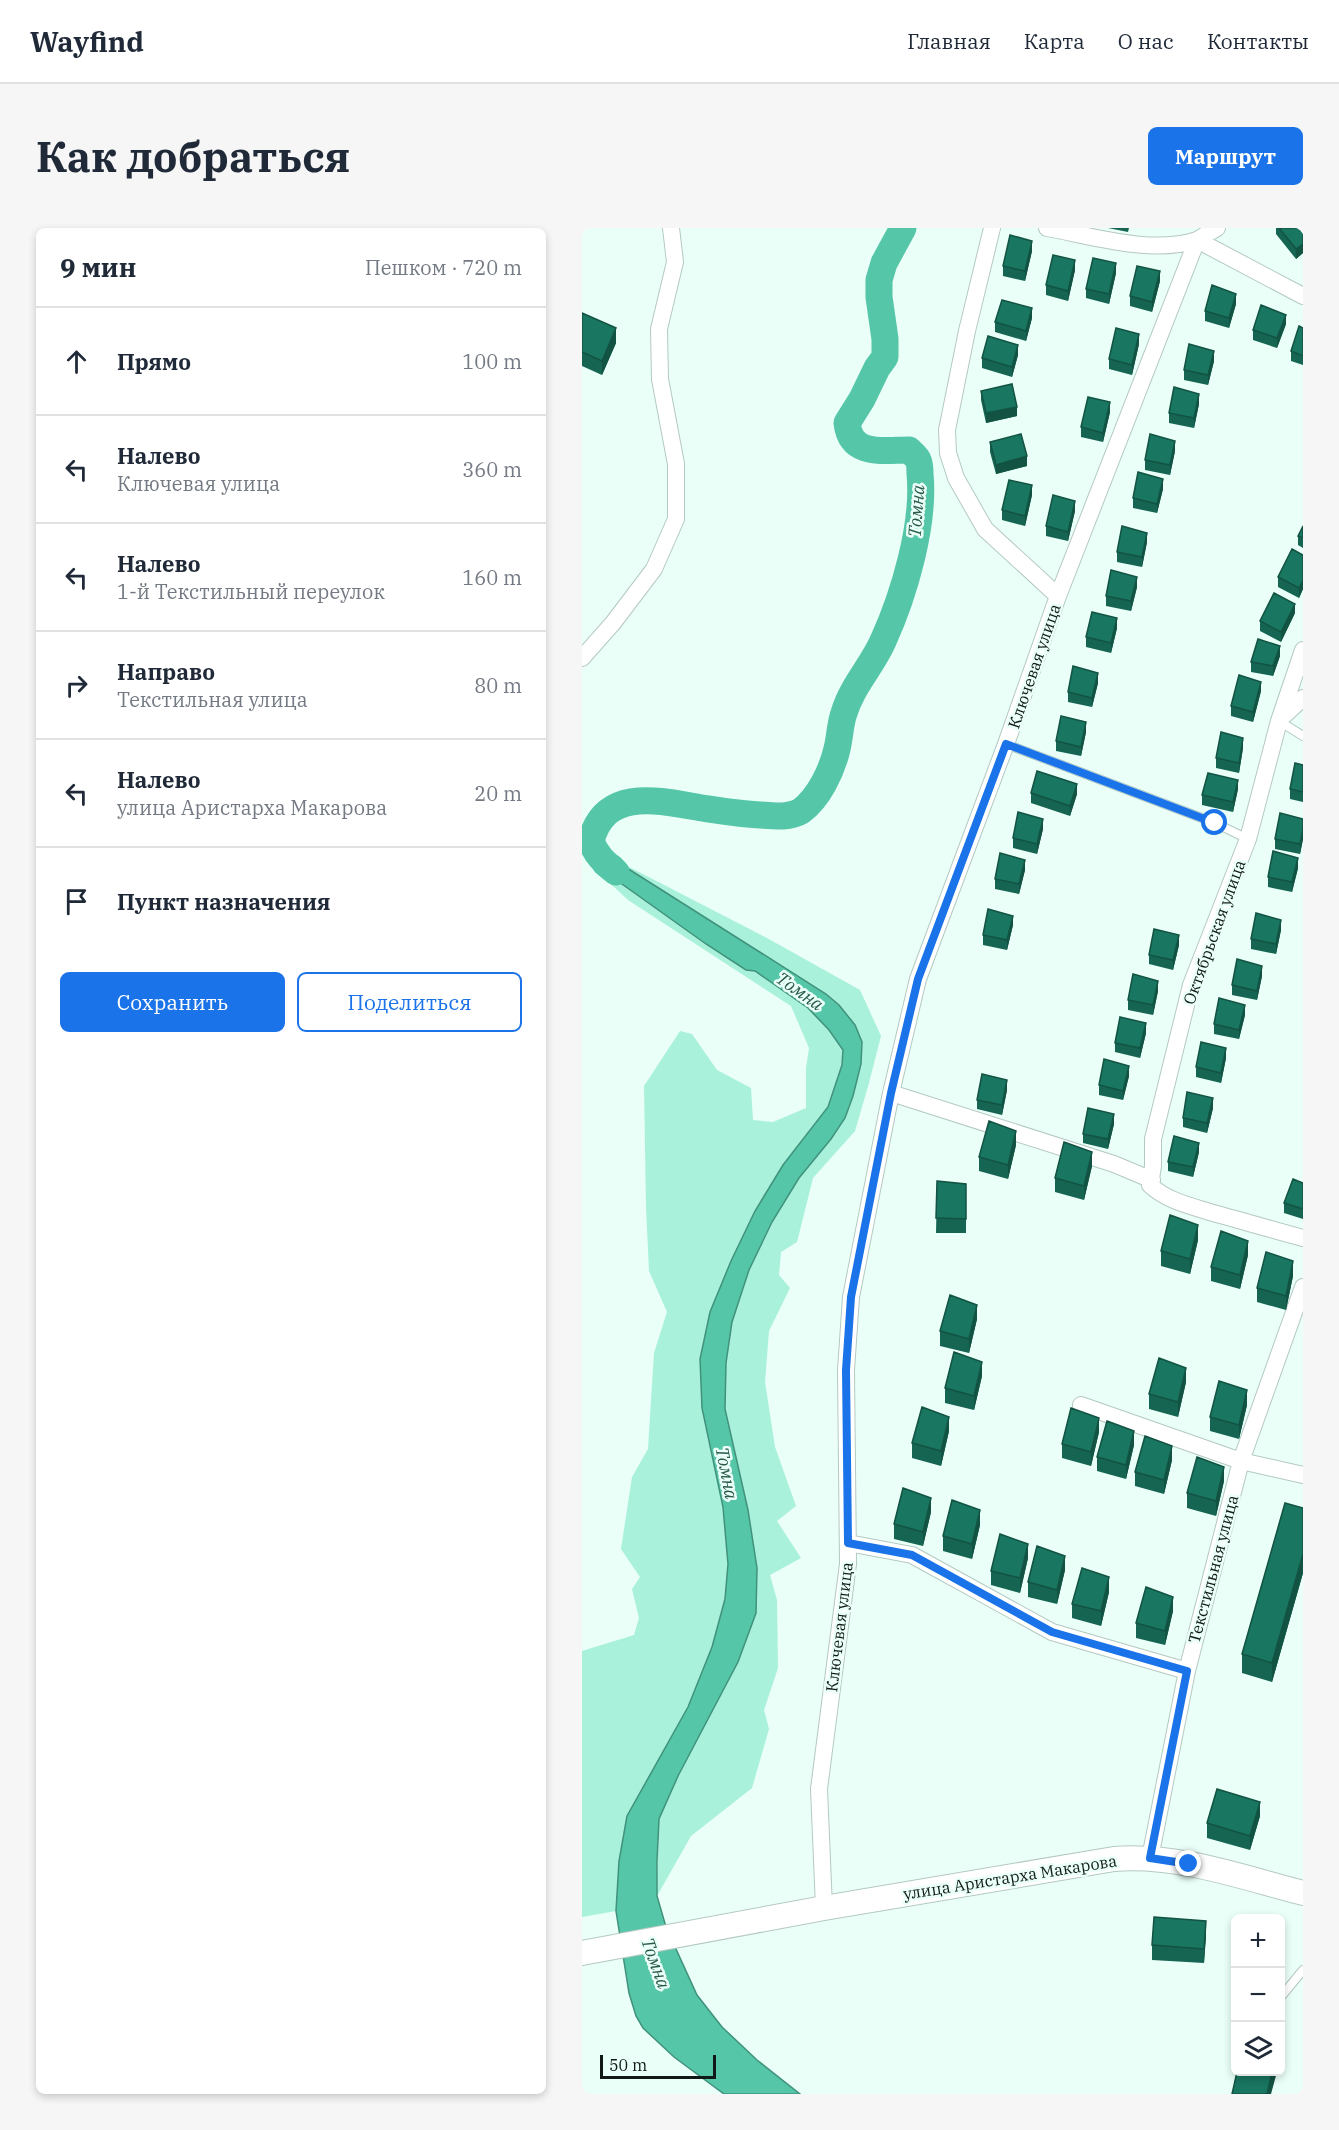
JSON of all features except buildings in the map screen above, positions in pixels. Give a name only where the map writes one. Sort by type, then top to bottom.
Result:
[{"type":"street","points":[[582,658],[613,623],[654,569],[676,519],[676,464],[660,379],[659,329],[675,262],[671,228]]},
{"type":"street","points":[[992,228],[967,331],[947,430],[948,453],[956,478],[985,529],[1058,596]]},
{"type":"street","points":[[1047,228],[1154,247],[1182,245],[1193,234],[1217,228]]},
{"type":"street","points":[[1193,234],[1303,296]]},
{"type":"street","name":"Ключевая улица","points":[[824,1908],[819,1789],[848,1564],[846,1370],[851,1297],[891,1093],[918,979],[1193,234]]},
{"type":"street","name":"Октябрьская улица","points":[[1152,1180],[1153,1139],[1191,985],[1248,839],[1278,720],[1303,650]]},
{"type":"street","points":[[1278,720],[1303,698]]},
{"type":"street","points":[[891,1093],[1114,1164],[1152,1180],[1150,1185],[1159,1193],[1182,1204],[1303,1238]]},
{"type":"street","name":"Текстильная улица","points":[[1150,1858],[1187,1671],[1241,1461],[1303,1287]]},
{"type":"street","points":[[1081,1405],[1241,1461],[1303,1475]]},
{"type":"street","points":[[848,1543],[912,1555],[1052,1632],[1187,1671]]},
{"type":"street","name":"улица Аристарха Макарова","points":[[582,1953],[824,1908],[1114,1859],[1150,1858],[1189,1864],[1303,1893]]},
{"type":"lane","points":[[1278,720],[1303,736]]},
{"type":"lane","points":[[1006,744],[1215,823],[1248,839]]},
{"type":"lane","points":[[1285,1993],[1303,1970]]},
{"type":"shaded area","points":[[608,856],[767,938],[860,990],[881,1036],[855,1131],[813,1178],[797,1242],[781,1252],[779,1275],[790,1288],[769,1331],[765,1382],[775,1447],[796,1506],[777,1521],[801,1558],[770,1575],[777,1600],[778,1668],[764,1710],[769,1729],[752,1788],[691,1836],[657,1896],[659,1819],[678,1776],[757,1568],[748,1510],[725,1409],[726,1363],[732,1322],[749,1270],[772,1222],[799,1178],[845,1118],[861,1064],[862,1042],[855,1025],[839,1005],[826,994]]},
{"type":"shaded area","points":[[601,869],[706,944],[746,970],[755,971],[808,1008],[829,1030],[843,1050],[842,1065],[828,1107],[783,1165],[755,1211],[710,1312],[700,1359],[702,1408],[723,1507],[728,1564],[725,1599],[712,1647],[688,1707],[627,1817],[619,1861],[616,1911],[582,1917],[582,1651],[634,1635],[639,1618],[632,1589],[640,1577],[621,1549],[632,1477],[648,1449],[654,1353],[667,1312],[649,1271],[644,1086],[680,1031],[692,1034],[717,1070],[751,1088],[753,1120],[773,1122],[806,1108],[806,1068],[809,1048],[791,1006],[628,900],[599,873]]},
{"type":"water","points":[[608,856],[826,994],[839,1005],[855,1025],[862,1042],[861,1064],[845,1118],[799,1178],[772,1222],[749,1270],[732,1322],[726,1363],[725,1409],[748,1510],[757,1568],[756,1613],[738,1662],[678,1776],[659,1819],[657,1896],[666,1927],[697,1995],[722,2027],[757,2060],[800,2094],[724,2094],[674,2057],[643,2028],[636,2016],[629,1993],[616,1911],[619,1861],[627,1816],[688,1707],[712,1647],[725,1599],[728,1564],[723,1507],[702,1408],[700,1359],[710,1312],[755,1211],[783,1165],[828,1107],[842,1065],[843,1050],[829,1030],[808,1008],[755,971],[746,970],[706,944],[601,869]]},
{"type":"waterway","name":"Томна","points":[[612,868],[605,863],[616,872],[612,868],[608,865],[601,858],[591,841],[598,824],[608,812],[621,805],[636,801],[669,802],[739,813],[786,816],[801,811],[814,799],[832,766],[848,703],[878,650],[898,603],[911,559],[919,515],[921,494],[917,458],[909,450],[879,450],[862,446],[855,442],[847,423],[885,357],[879,280],[884,263],[903,228]]},
{"type":"route","points":[[1189,1864],[1150,1858],[1187,1671],[1052,1632],[912,1555],[848,1543],[846,1370],[851,1297],[891,1093],[918,979],[1006,744],[1215,823]]}]
